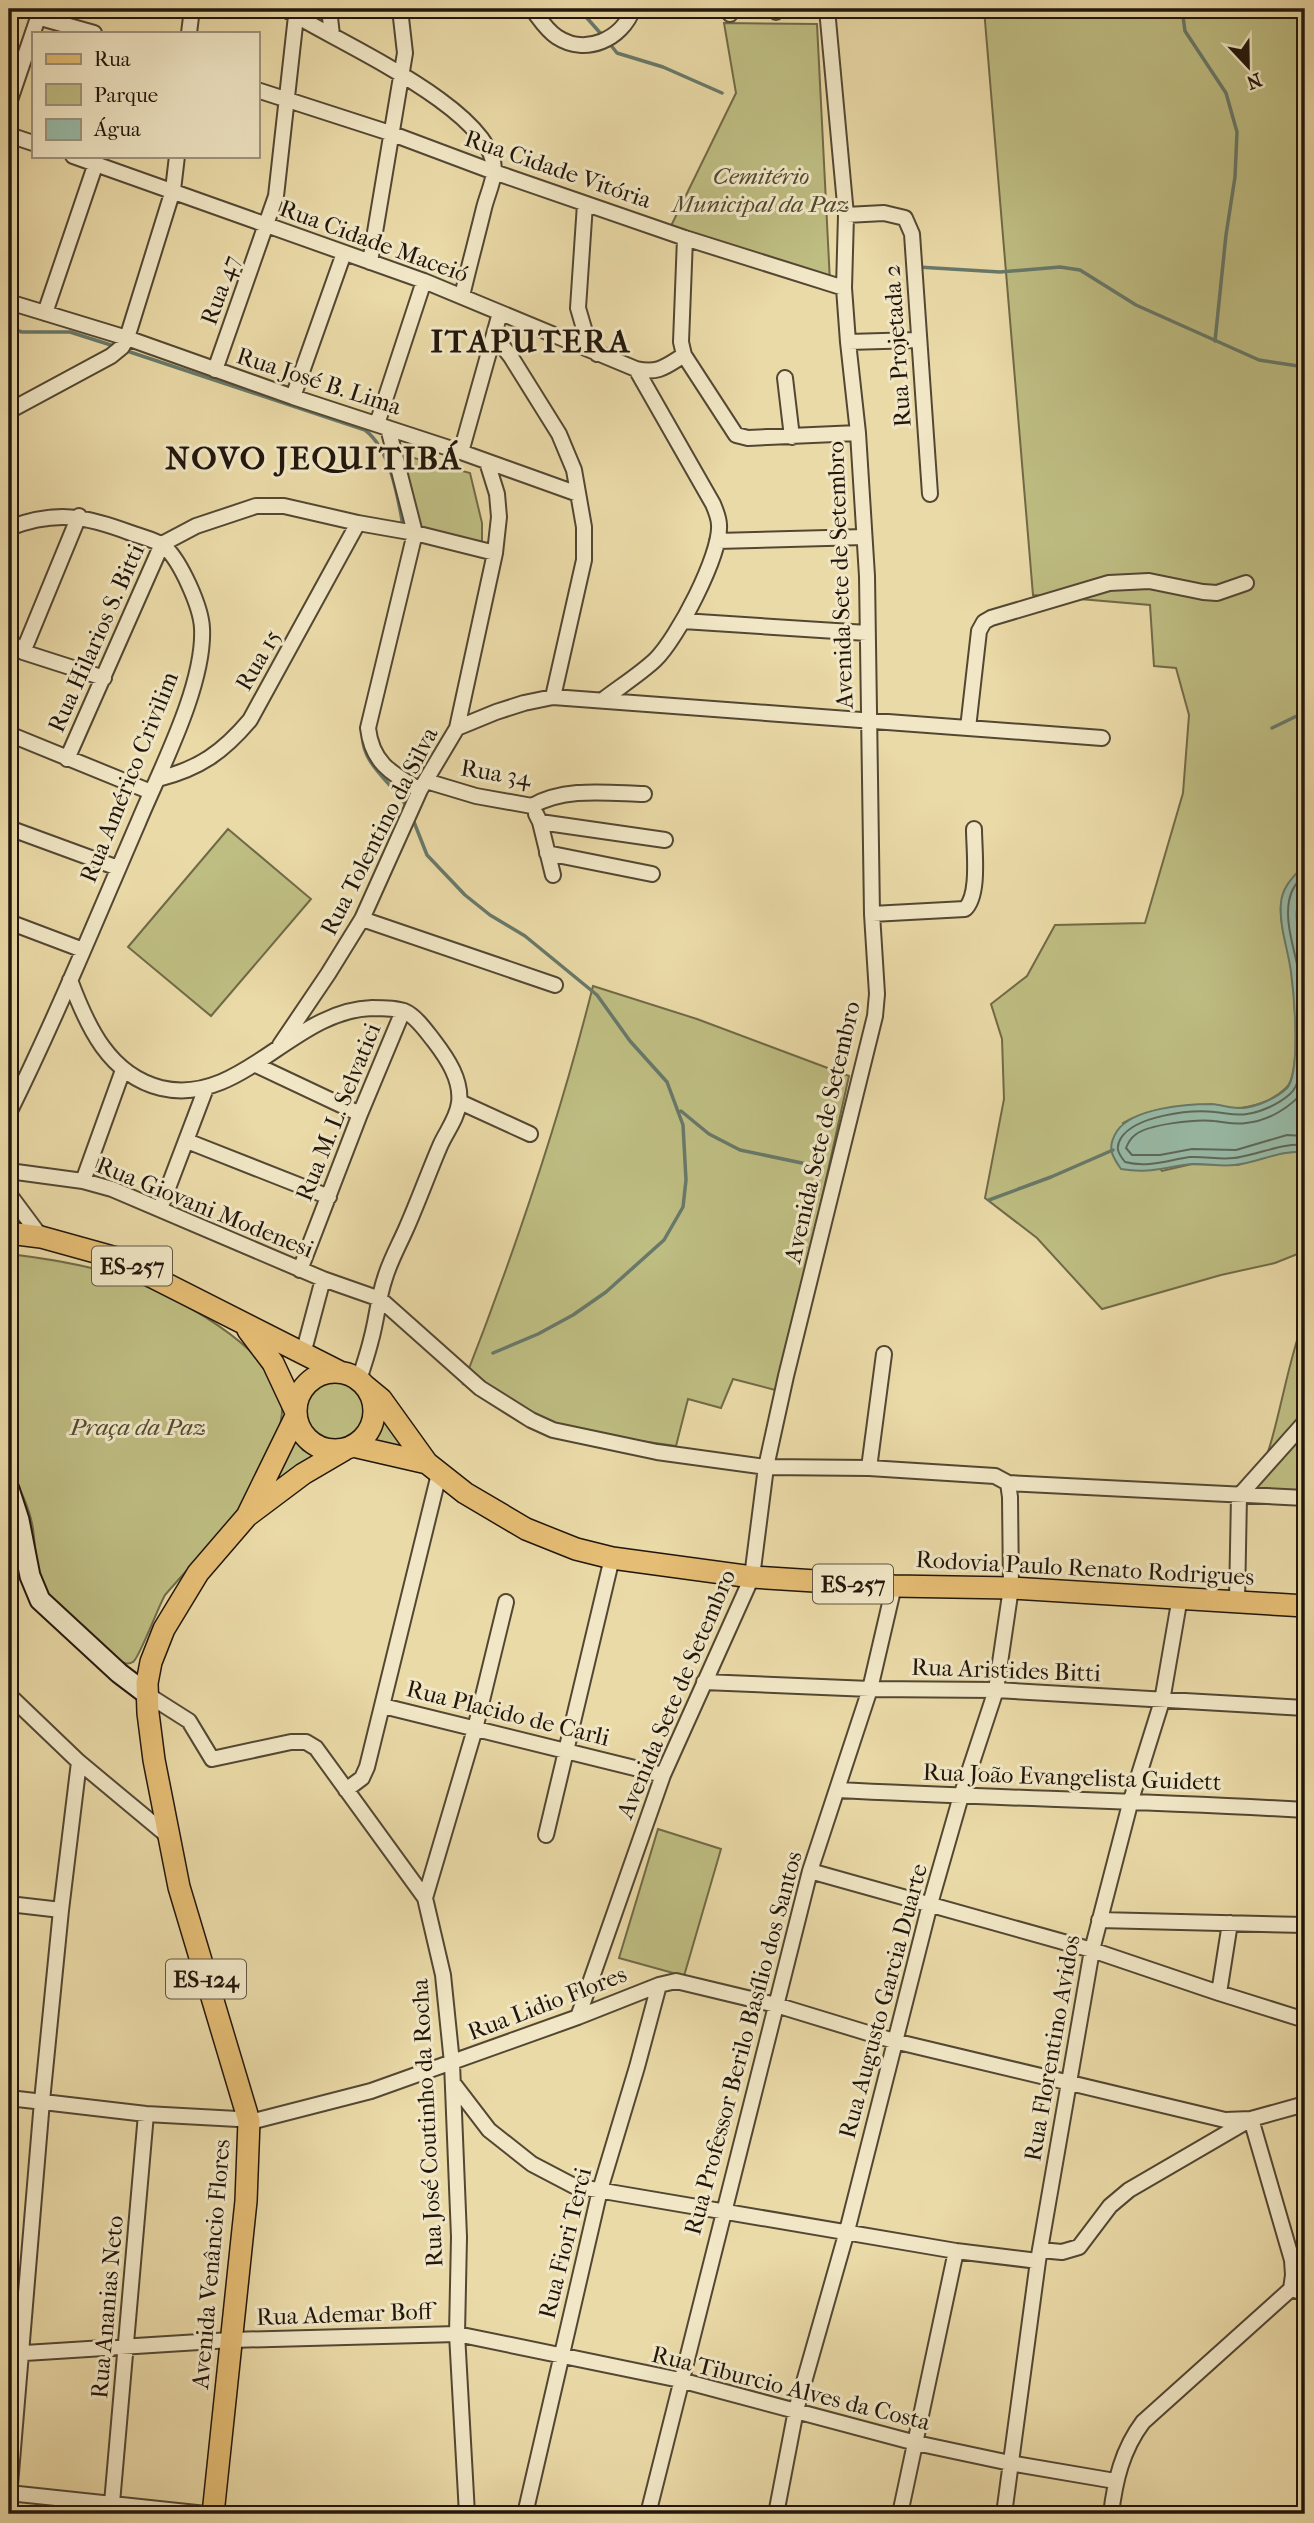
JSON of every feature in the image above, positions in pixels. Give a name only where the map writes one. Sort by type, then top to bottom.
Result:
[{"type":"main road","name":"ES-257","points":[[9,1233],[41,1237],[113,1257],[354,1379],[381,1399],[433,1469]]},
{"type":"main road","name":"ES-257","points":[[245,1325],[273,1363],[295,1413]]},
{"type":"main road","points":[[324,1374],[354,1379],[374,1406],[373,1422],[365,1436],[348,1448],[333,1451],[312,1444],[304,1436],[295,1413],[299,1394],[309,1381],[324,1374]]},
{"type":"main road","name":"ES-124","points":[[247,1516],[295,1413]]},
{"type":"main road","name":"ES-257","points":[[348,1448],[433,1469]]},
{"type":"main road","name":"ES-124","points":[[148,1695],[147,1683],[155,1648],[179,1600],[198,1573],[247,1516],[303,1474],[348,1448]]},
{"type":"main road","name":"Rodovia Paulo Renato Rodrigues","points":[[433,1469],[488,1508],[526,1529],[576,1549],[612,1558],[751,1577],[1305,1605]]},
{"type":"main road","name":"Avenida Venâncio Flores","points":[[148,1695],[152,1747],[168,1836],[189,1924],[250,2121],[246,2200],[213,2514]]},
{"type":"street","points":[[189,32],[192,9]]},
{"type":"street","points":[[329,9],[332,35]]},
{"type":"street","points":[[370,262],[405,53],[400,9]]},
{"type":"street","points":[[531,9],[554,36],[570,44],[590,45],[605,41],[621,31],[633,9]]},
{"type":"street","name":"Avenida Sete de Setembro","points":[[578,2017],[663,1775],[751,1577],[766,1467],[786,1376],[872,1037],[877,994],[864,537],[858,433],[844,288],[846,215],[827,9]]},
{"type":"street","points":[[291,12],[401,74],[445,104],[481,136],[489,149],[494,172],[462,296]]},
{"type":"street","name":"Rua 47","points":[[215,370],[267,227],[280,174],[291,12]]},
{"type":"street","points":[[33,32],[39,13],[91,32]]},
{"type":"street","points":[[9,103],[32,34]]},
{"type":"street","name":"Rua Cidade Vitória","points":[[259,91],[390,133],[685,238],[844,288]]},
{"type":"street","points":[[9,135],[32,143]]},
{"type":"street","name":"Rua Cidade Maceió","points":[[80,158],[424,281],[636,369],[651,373],[684,355]]},
{"type":"street","points":[[9,411],[111,356],[122,347],[173,190],[177,158]]},
{"type":"street","points":[[44,313],[96,163]]},
{"type":"street","points":[[585,204],[578,308],[585,331],[597,354]]},
{"type":"street","name":"Rua Projetada 2","points":[[846,215],[884,213],[905,218],[912,234],[930,494]]},
{"type":"street","points":[[685,238],[681,342],[684,355],[736,435],[748,438],[858,433]]},
{"type":"street","points":[[293,397],[344,253]]},
{"type":"street","points":[[415,533],[382,426],[424,281]]},
{"type":"street","name":"Rua José B. Lima","points":[[9,302],[127,338],[578,494]]},
{"type":"street","points":[[461,452],[500,313]]},
{"type":"street","points":[[494,335],[559,434],[574,470],[584,527],[584,560],[553,697]]},
{"type":"street","points":[[848,342],[918,340]]},
{"type":"street","points":[[604,699],[656,659],[683,621],[717,541],[719,525],[713,504],[636,369]]},
{"type":"street","points":[[785,378],[792,437]]},
{"type":"street","points":[[457,728],[495,553],[499,517],[487,462]]},
{"type":"street","name":"Rua Hilarios S. Bitti","points":[[67,759],[162,544],[196,526],[256,506],[284,506],[415,533],[495,553]]},
{"type":"street","points":[[9,528],[48,516],[79,516],[162,544]]},
{"type":"street","points":[[23,652],[79,516]]},
{"type":"street","name":"Rua 15","points":[[155,785],[200,764],[230,744],[250,720],[358,523]]},
{"type":"street","name":"Rua 34","points":[[415,533],[368,728],[370,746],[380,762],[400,778],[423,786],[531,806],[562,795],[644,794]]},
{"type":"street","points":[[717,541],[864,537]]},
{"type":"street","name":"Rua Américo Crivilim","points":[[11,1105],[70,980],[155,785],[194,684],[202,628],[199,612],[187,581],[162,544]]},
{"type":"street","points":[[968,728],[979,631],[984,622],[991,618],[1109,583],[1149,581],[1217,593],[1245,583]]},
{"type":"street","points":[[683,621],[867,633]]},
{"type":"street","points":[[9,640],[23,652],[104,678]]},
{"type":"street","name":"Rua Tolentino da Silva","points":[[280,1045],[362,919],[423,786],[457,728],[496,712],[524,702],[553,697],[604,699],[868,722],[1102,738]]},
{"type":"street","points":[[9,734],[67,759],[155,785]]},
{"type":"street","points":[[531,806],[540,822],[553,875]]},
{"type":"street","points":[[540,822],[665,840]]},
{"type":"street","points":[[9,828],[118,868]]},
{"type":"street","points":[[873,914],[965,909],[974,892],[974,829]]},
{"type":"street","points":[[547,853],[652,874]]},
{"type":"street","points":[[362,919],[555,985]]},
{"type":"street","points":[[9,922],[83,950]]},
{"type":"street","points":[[70,980],[84,1017],[101,1046],[123,1070],[150,1085],[180,1092],[206,1088],[232,1078],[303,1031],[347,1012],[379,1008],[403,1011],[427,1032],[445,1055],[453,1071],[460,1102],[384,1278],[372,1340],[354,1379]]},
{"type":"street","name":"Rua M. L. Selvatici","points":[[300,1270],[403,1011]]},
{"type":"street","points":[[254,1064],[360,1114]]},
{"type":"street","points":[[83,1181],[123,1070]]},
{"type":"street","points":[[160,1209],[206,1088]]},
{"type":"street","points":[[460,1102],[530,1133]]},
{"type":"street","points":[[187,1141],[329,1197]]},
{"type":"street","name":"Rua Giovani Modenesi","points":[[9,1171],[83,1181],[112,1189],[300,1270],[380,1299]]},
{"type":"street","points":[[9,1194],[15,1207],[41,1237]]},
{"type":"street","points":[[303,1354],[323,1279]]},
{"type":"street","points":[[380,1299],[480,1388],[531,1420],[553,1430],[609,1443],[766,1467],[869,1468],[995,1476],[1009,1490],[1305,1498]]},
{"type":"street","points":[[869,1468],[884,1354]]},
{"type":"street","points":[[1237,1601],[1239,1496],[1305,1422]]},
{"type":"street","points":[[346,1790],[362,1778],[367,1767],[383,1706],[433,1469]]},
{"type":"street","points":[[9,1489],[19,1520],[30,1576],[40,1600],[148,1695]]},
{"type":"street","name":"Rua Augusto Garcia Duarte","points":[[776,2514],[796,2410],[848,2231],[930,1904],[961,1796],[996,1690],[1010,1588],[1009,1490]]},
{"type":"street","points":[[546,1835],[612,1558]]},
{"type":"street","name":"Rua Professor Berilo Basílio dos Santos","points":[[648,2514],[810,1871],[870,1689],[894,1586]]},
{"type":"street","name":"Rua Florentino Avidos","points":[[1004,2514],[1039,2256],[1092,1950],[1131,1800],[1162,1701],[1180,1597]]},
{"type":"street","points":[[425,1898],[475,1729],[506,1602]]},
{"type":"street","name":"Rua Aristides Bitti","points":[[704,1682],[870,1689],[996,1690],[1305,1708]]},
{"type":"street","points":[[9,1695],[79,1762],[168,1836]]},
{"type":"street","name":"Rua José Coutinho da Rocha","points":[[148,1695],[189,1721],[212,1759],[291,1742],[306,1742],[316,1748],[425,1898],[443,1975],[452,2063],[459,2237],[457,2334],[467,2514]]},
{"type":"street","name":"Rua Placido de Carli","points":[[383,1706],[663,1775]]},
{"type":"street","points":[[79,1762],[15,2354],[9,2494],[206,2514]]},
{"type":"street","name":"Rua João Evangelista Guidett","points":[[837,1790],[1131,1800],[1305,1810]]},
{"type":"street","points":[[810,1871],[1092,1950],[1305,2020]]},
{"type":"street","points":[[9,1904],[61,1910]]},
{"type":"street","points":[[1099,1920],[1305,1925]]},
{"type":"street","points":[[1219,1993],[1230,1923]]},
{"type":"street","name":"Rua Lidio Flores","points":[[9,2098],[146,2115],[250,2121],[371,2091],[676,1981],[775,2005],[894,2041],[1225,2120],[1251,2119]]},
{"type":"street","name":"Rua Fiori Terci","points":[[525,2514],[559,2357],[600,2190],[659,1985]]},
{"type":"street","points":[[452,2082],[489,2130],[531,2164],[574,2186],[956,2251],[1039,2256],[1079,2247],[1110,2206],[1129,2190],[1251,2119],[1305,2104]]},
{"type":"street","name":"Rua Ananias Neto","points":[[112,2503],[146,2115]]},
{"type":"street","points":[[1111,2514],[1115,2481],[1130,2439],[1143,2422],[1298,2291],[1292,2260],[1251,2119]]},
{"type":"street","points":[[900,2514],[956,2251]]},
{"type":"street","name":"Rua Ademar Boff","points":[[15,2354],[231,2340],[457,2334]]},
{"type":"street","name":"Rua Tiburcio Alves da Costa","points":[[457,2334],[680,2381],[916,2443],[1115,2481]]},
{"type":"green space","points":[[984,9],[1305,9],[1305,867],[1302,867],[1287,890],[1282,900],[1281,912],[1294,994],[1294,1066],[1286,1088],[1261,1103],[1239,1108],[1211,1105],[1177,1107],[1143,1114],[1123,1123],[1162,1171],[1192,1164],[1237,1165],[1290,1151],[1305,1152],[1305,1251],[1275,1263],[1221,1275],[1102,1309],[1037,1238],[985,1198],[1004,1099],[1002,1039],[991,1004],[1027,976],[1055,925],[1145,923],[1183,793],[1189,715],[1176,668],[1154,666],[1150,605],[1033,595]]},
{"type":"green space","name":"Cemitério Municipal da Paz","points":[[724,23],[817,24],[830,282],[670,228],[736,93]]},
{"type":"green space","points":[[388,451],[470,473],[482,523],[482,546],[415,534]]},
{"type":"green space","points":[[228,829],[311,899],[211,1016],[128,947]]},
{"type":"green space","points":[[593,986],[697,1019],[849,1076],[779,1391],[733,1379],[721,1408],[688,1399],[676,1446],[562,1430],[463,1384],[534,1187],[566,1087]]},
{"type":"green space","name":"Praça da Paz","points":[[9,1254],[101,1270],[136,1282],[191,1308],[244,1346],[265,1367],[278,1390],[282,1413],[280,1425],[250,1491],[221,1532],[165,1595],[140,1652],[131,1663],[117,1660],[70,1619],[53,1601],[40,1577],[29,1513],[9,1468]]},
{"type":"green space","points":[[1305,1316],[1305,1496],[1252,1493],[1269,1450],[1291,1360]]},
{"type":"green space","points":[[334,1378],[347,1381],[358,1388],[365,1399],[368,1412],[365,1425],[358,1436],[347,1443],[334,1446],[321,1443],[310,1436],[303,1425],[300,1412],[303,1399],[310,1388],[321,1381]]},
{"type":"green space","points":[[382,1411],[408,1449],[367,1445],[378,1429]]},
{"type":"green space","points":[[293,1438],[303,1450],[318,1457],[271,1487]]},
{"type":"green space","points":[[658,1829],[721,1849],[684,1976],[619,1958]]},
{"type":"water","points":[[1302,867],[1305,867],[1305,1152],[1281,1154],[1235,1165],[1192,1164],[1149,1170],[1121,1169],[1113,1155],[1112,1142],[1117,1131],[1135,1117],[1147,1112],[1188,1105],[1212,1104],[1244,1108],[1273,1098],[1287,1088],[1294,1067],[1295,1033],[1290,963],[1282,929],[1281,903],[1285,888]]},
{"type":"waterway","points":[[579,9],[602,35]]},
{"type":"waterway","points":[[1182,9],[1185,31],[1226,93],[1237,132],[1235,177],[1215,341]]},
{"type":"waterway","points":[[610,44],[617,53],[663,67],[722,93]]},
{"type":"waterway","points":[[918,267],[1000,272],[1060,267],[1080,270],[1136,305],[1259,360],[1305,367]]},
{"type":"waterway","points":[[9,328],[22,332],[70,332],[117,347]]},
{"type":"waterway","points":[[124,350],[365,430],[374,438],[387,461],[403,526]]},
{"type":"waterway","points":[[1272,728],[1305,712]]},
{"type":"waterway","points":[[363,732],[363,743],[371,763],[407,807]]},
{"type":"waterway","points":[[412,817],[427,855],[465,895],[490,915],[525,936],[597,995],[630,1041],[667,1082],[683,1125],[686,1180],[683,1207],[664,1240],[606,1292],[573,1315],[538,1334],[493,1353]]},
{"type":"waterway","points":[[681,1111],[709,1134],[740,1150],[821,1167]]},
{"type":"waterway","points":[[989,1200],[1113,1150]]},
{"type":"district","name":"ITAPUTERA","points":[[531,341]]},
{"type":"district","name":"NOVO JEQUITIBÁ","points":[[314,458]]}]
